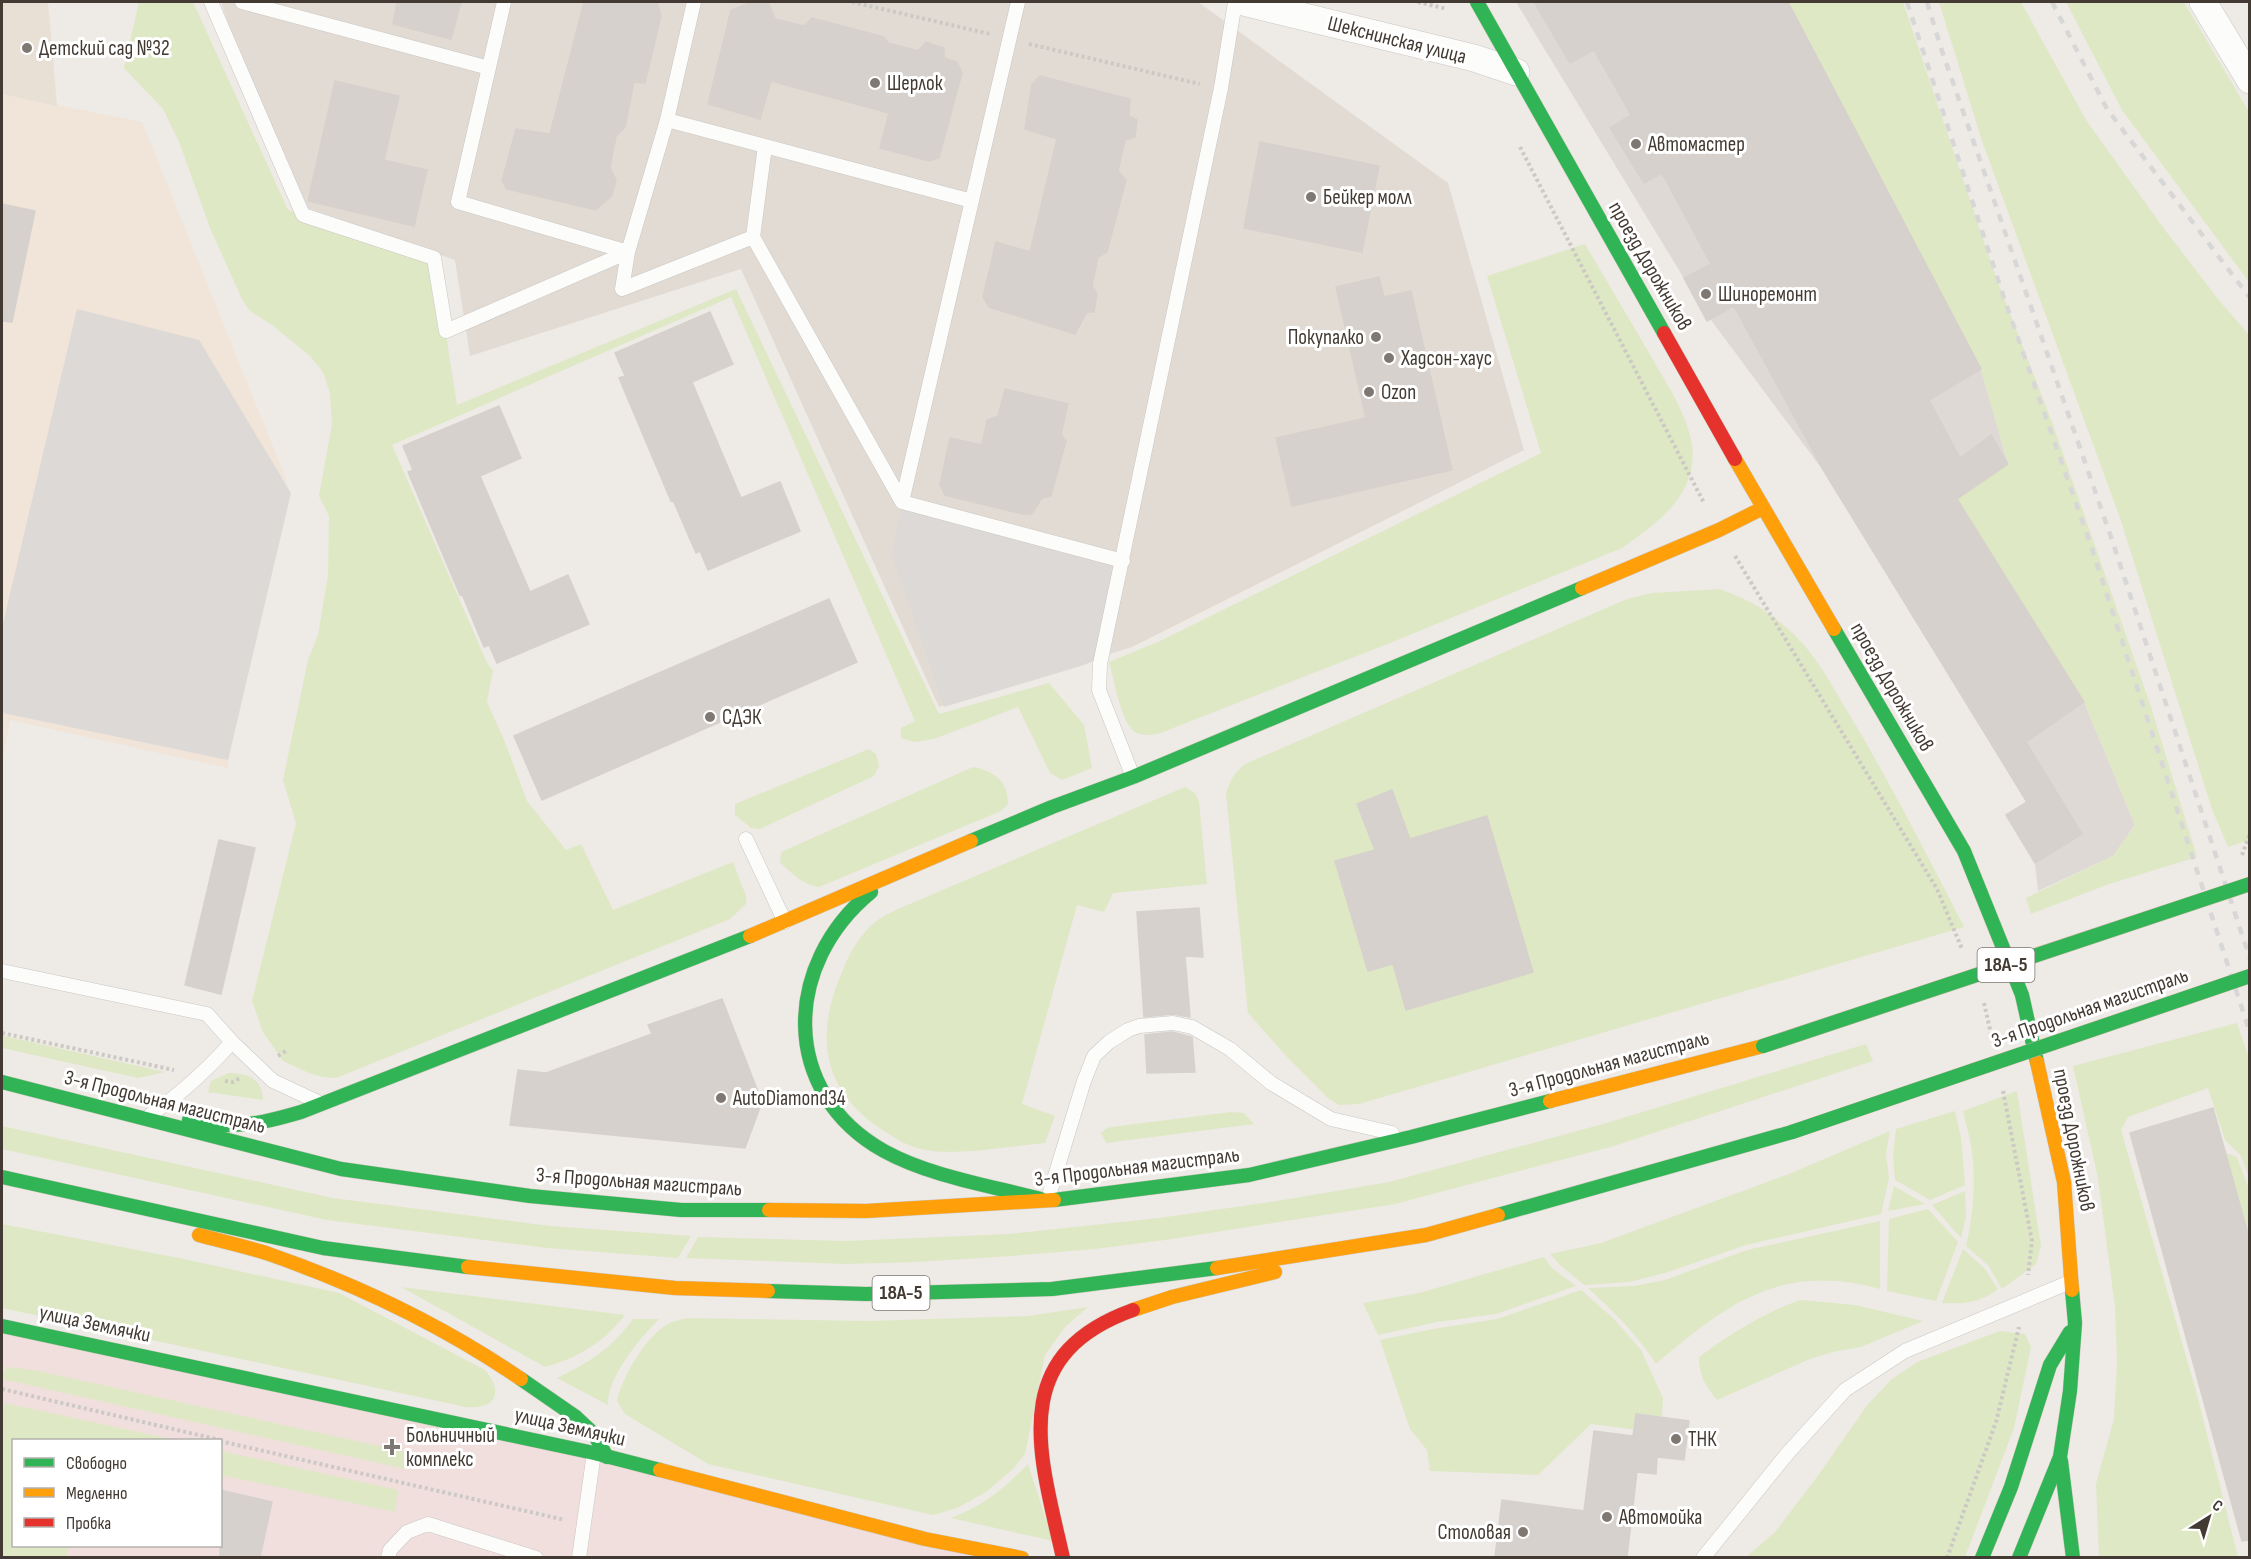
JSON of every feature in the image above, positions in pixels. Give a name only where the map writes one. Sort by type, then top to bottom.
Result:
[{"type":"main road","name":"проезд Дорожников","points":[[1478,2],[1763,508],[1964,851],[2018,984],[2025,1006],[2064,1182],[2075,1323],[2070,1391],[2060,1457],[2019,1557]]},
{"type":"main road","points":[[7,1083],[150,1115],[229,1125],[258,1123],[288,1117],[785,922],[904,868],[1052,807],[1133,777],[1719,530],[1763,508]]},
{"type":"main road","points":[[904,868],[855,904],[827,940],[815,964],[805,1010],[804,1038],[817,1083],[844,1120],[886,1153],[910,1164],[1048,1201]]},
{"type":"main road","name":"3-я Продольная магистраль","points":[[7,1083],[341,1169],[530,1196],[681,1210],[866,1211],[1048,1201],[1249,1175],[1411,1137],[1763,1046],[2250,884]]},
{"type":"main road","name":"3-я Продольная магистраль","points":[[2,1177],[323,1248],[514,1274],[675,1288],[866,1294],[1052,1289],[1253,1263],[1426,1235],[1792,1132],[2250,976]]},
{"type":"main road","points":[[2,1177],[265,1254],[380,1298],[435,1325],[576,1417],[594,1434],[601,1455]]},
{"type":"main road","points":[[1063,1557],[1045,1473],[1042,1448],[1042,1401],[1049,1377],[1058,1359],[1079,1338],[1103,1322],[1155,1301],[1426,1235]]},
{"type":"main road","points":[[1982,1557],[1991,1540],[2011,1487],[2050,1365],[2075,1323]]},
{"type":"main road","name":"улица Землячки","points":[[2,1326],[601,1455],[923,1544],[1022,1557]]},
{"type":"main road","name":"проезд Дорожников","points":[[2060,1457],[2073,1557]]},
{"type":"street","name":"Шекснинская улица","points":[[1243,2],[1474,58],[1516,72]]},
{"type":"street","points":[[2203,2],[2250,80]]},
{"type":"lane","points":[[211,2],[303,215],[434,258],[446,331],[628,252]]},
{"type":"lane","points":[[242,2],[489,68]]},
{"type":"lane","points":[[504,2],[458,202],[628,252]]},
{"type":"lane","points":[[694,2],[667,120],[628,252],[622,289],[753,237]]},
{"type":"lane","points":[[902,502],[1018,2]]},
{"type":"lane","points":[[1133,777],[1099,690],[1100,664],[1221,88],[1235,2]]},
{"type":"lane","points":[[667,120],[972,201]]},
{"type":"lane","points":[[765,146],[753,237],[902,502],[1123,561]]},
{"type":"lane","points":[[746,839],[785,922]]},
{"type":"lane","points":[[2,971],[207,1014],[232,1042],[273,1081],[323,1104]]},
{"type":"lane","points":[[1048,1201],[1084,1082],[1095,1056],[1109,1042],[1139,1026],[1173,1023],[1192,1027],[1230,1049],[1271,1083],[1331,1119],[1411,1137]]},
{"type":"lane","points":[[150,1115],[178,1096],[232,1042]]},
{"type":"lane","points":[[1702,1557],[1787,1454],[1845,1390],[1905,1352],[2072,1281]]},
{"type":"lane","points":[[579,1557],[584,1524],[601,1455]]},
{"type":"lane","points":[[388,1557],[390,1550],[407,1532],[428,1524],[536,1557]]},
{"type":"path","points":[[852,2],[1221,88]]},
{"type":"path","points":[[1418,2],[1450,10]]},
{"type":"path","points":[[1517,142],[1719,530],[1937,889],[1963,951]]},
{"type":"path","points":[[1980,992],[1991,1035]]},
{"type":"path","points":[[2,1033],[233,1082],[286,1051]]},
{"type":"path","points":[[1947,1557],[1996,1422],[2026,1299],[2032,1241],[2003,1090]]},
{"type":"path","points":[[2,1389],[212,1439]]},
{"type":"path","points":[[222,1441],[584,1524]]},
{"type":"shaded area","name":"Детский сад №32","points":[[2,2],[48,2],[57,106],[2,94]]},
{"type":"shaded area","points":[[221,2],[1198,2],[1448,183],[1524,450],[1132,647],[939,707],[741,269],[470,356],[455,260],[290,202]]},
{"type":"shaded area","points":[[1516,2],[1788,2],[1981,369],[2008,464],[1957,499],[2084,702],[2135,825],[2113,856],[2038,891],[2035,863],[2006,815],[2026,802],[1825,473],[1702,308]]},
{"type":"shaded area","points":[[2,94],[142,122],[286,479],[227,768],[10,720],[2,762]]},
{"type":"shaded area","points":[[77,309],[199,340],[291,493],[228,760],[3,713],[2,719],[2,628]]},
{"type":"shaded area","points":[[902,502],[1123,561],[1101,658],[944,707],[892,555]]},
{"type":"shaded area","name":"Больничный комплекс","points":[[2,1326],[1022,1558],[2,1558]]},
{"type":"green space","points":[[139,2],[193,2],[288,210],[434,258],[457,405],[736,289],[939,714],[1049,683],[1084,725],[1092,768],[1062,780],[1050,773],[1018,707],[934,739],[914,742],[901,738],[901,728],[915,721],[731,297],[392,445],[488,665],[493,670],[487,702],[527,801],[566,850],[581,844],[613,910],[733,862],[746,896],[746,904],[730,919],[336,1078],[309,1073],[283,1061],[263,1032],[252,1001],[296,823],[283,780],[308,660],[318,635],[328,575],[329,516],[319,496],[332,424],[330,393],[323,372],[310,356],[272,325],[250,311],[242,299],[210,228],[180,144],[163,109],[124,68]]},
{"type":"green space","points":[[1788,2],[1903,2],[1997,280],[2052,422],[2151,707],[2197,857],[2109,884],[2031,914],[2026,898],[2113,856],[2135,825],[2084,702],[1957,499],[2008,464],[1981,370]]},
{"type":"green space","points":[[1939,2],[2021,2],[2086,120],[2162,226],[2249,335],[2249,840],[2228,847],[2212,809],[2120,518],[1982,141]]},
{"type":"green space","points":[[2066,2],[2184,2],[2249,112],[2249,282],[2122,110]]},
{"type":"green space","points":[[1585,244],[1669,387],[1688,429],[1692,450],[1691,470],[1683,491],[1669,510],[1622,548],[1385,645],[1158,734],[1144,735],[1135,732],[1122,710],[1109,662],[1160,641],[1541,453],[1487,276]]},
{"type":"green space","points":[[1719,589],[1766,612],[1786,627],[1812,654],[1830,681],[1910,822],[1964,927],[1359,1104],[1339,1105],[1328,1098],[1248,1013],[1226,794],[1235,774],[1245,764],[1627,599],[1652,593]]},
{"type":"green space","points":[[869,749],[876,754],[879,766],[874,776],[760,829],[751,828],[735,815],[735,804]]},
{"type":"green space","points":[[973,767],[993,774],[1002,783],[1008,804],[1001,811],[819,887],[803,881],[780,862],[781,852]]},
{"type":"green space","points":[[1185,787],[1195,793],[1199,802],[1207,884],[1113,893],[1104,912],[1077,905],[1022,1104],[1055,1116],[1045,1143],[965,1151],[934,1151],[916,1148],[900,1141],[861,1113],[846,1096],[835,1078],[829,1059],[827,1038],[828,1017],[833,995],[848,959],[869,928],[898,909]]},
{"type":"green space","points":[[2237,1023],[2249,1058],[2249,1177],[2241,1156],[2225,1140],[2208,1088],[2128,1117],[2121,1130],[2196,1391],[2238,1557],[2099,1557],[2096,1484],[2114,1419],[2117,1362],[2115,1307],[2098,1178],[2073,1066]]},
{"type":"green space","points":[[2,1035],[165,1072],[138,1078],[2,1048]]},
{"type":"green space","points":[[1866,1044],[1873,1061],[1614,1146],[1395,1204],[1165,1240],[1011,1256],[845,1264],[686,1258],[698,1237],[846,1241],[1009,1234],[1159,1218],[1389,1182],[1603,1124]]},
{"type":"green space","points":[[229,1073],[243,1074],[257,1082],[263,1100],[208,1092],[211,1081]]},
{"type":"green space","points":[[2017,1091],[2041,1246],[2036,1264],[2002,1289],[1988,1265],[1966,1246],[1972,1211],[1974,1175],[1963,1111]]},
{"type":"green space","points":[[1955,1111],[1961,1138],[1965,1185],[1930,1200],[1895,1180],[1893,1156],[1896,1129]]},
{"type":"green space","points":[[1231,1112],[1244,1113],[1254,1124],[1106,1143],[1101,1133],[1107,1128],[1119,1126]]},
{"type":"green space","points":[[2,1126],[333,1198],[550,1226],[691,1236],[678,1258],[547,1248],[327,1220],[2,1149]]},
{"type":"green space","points":[[1890,1131],[1886,1154],[1889,1178],[1881,1214],[1746,1245],[1665,1273],[1629,1282],[1584,1285],[1550,1254],[1601,1243],[1789,1174]]},
{"type":"green space","points":[[2225,1153],[2237,1157],[2249,1189],[2249,1241]]},
{"type":"green space","points":[[1894,1186],[1925,1204],[1888,1211]]},
{"type":"green space","points":[[1965,1191],[1966,1217],[1961,1238],[1932,1205]]},
{"type":"green space","points":[[1928,1209],[1958,1242],[1936,1301],[1887,1291],[1889,1219]]},
{"type":"green space","points":[[1880,1221],[1880,1289],[1845,1282],[1814,1281],[1785,1285],[1758,1294],[1732,1306],[1707,1323],[1656,1364],[1633,1333],[1588,1288],[1634,1286],[1665,1280],[1747,1250]]},
{"type":"green space","points":[[2,1224],[184,1259],[339,1293],[485,1370],[494,1385],[494,1398],[484,1406],[466,1407],[2,1308]]},
{"type":"green space","points":[[1963,1249],[1985,1269],[1998,1289],[1972,1302],[1942,1303]]},
{"type":"green space","points":[[1544,1257],[1552,1268],[1576,1286],[1496,1314],[1437,1322],[1378,1335],[1363,1303],[1419,1293]]},
{"type":"green space","points":[[401,1287],[625,1315],[590,1348],[545,1367]]},
{"type":"green space","points":[[1581,1290],[1613,1318],[1641,1350],[1663,1398],[1661,1433],[1591,1424],[1538,1475],[1430,1471],[1427,1450],[1410,1429],[1380,1340],[1497,1319]]},
{"type":"green space","points":[[1801,1300],[1855,1305],[1923,1321],[1861,1347],[1810,1359],[1717,1400],[1704,1380],[1699,1357],[1748,1324]]},
{"type":"green space","points":[[1088,1307],[1066,1326],[1045,1355],[1025,1454],[1013,1469],[986,1492],[957,1508],[933,1515],[708,1464],[625,1414],[617,1401],[630,1369],[651,1338],[668,1324],[686,1318],[868,1321],[1028,1316]]},
{"type":"green space","points":[[633,1319],[659,1319],[634,1347],[619,1370],[609,1394],[608,1405],[557,1378],[599,1354]]},
{"type":"green space","points":[[2000,1331],[2025,1334],[2031,1347],[2014,1428],[1965,1557],[1745,1558],[1775,1532],[1868,1404],[1892,1379],[1917,1362]]},
{"type":"green space","points":[[8,1367],[34,1370],[402,1451],[409,1456],[410,1470],[2,1379],[2,1374]]},
{"type":"green space","points":[[5,1403],[170,1439],[12,1439],[12,1547],[69,1547],[66,1557],[2,1557],[2,1419]]},
{"type":"green space","points":[[222,1451],[398,1490],[395,1512],[222,1475]]},
{"type":"green space","points":[[1028,1464],[1053,1541],[951,1518],[992,1496]]},
{"type":"building","points":[[461,2],[451,39],[393,24],[397,3]]},
{"type":"building","points":[[584,2],[657,2],[661,16],[645,83],[634,82],[625,127],[616,136],[610,168],[616,180],[612,195],[596,210],[507,189],[502,181],[516,129],[550,134]]},
{"type":"building","name":"Шерлок","points":[[752,2],[769,4],[775,19],[804,26],[812,18],[884,37],[888,43],[918,51],[926,42],[944,48],[944,58],[957,62],[962,73],[939,158],[929,161],[880,148],[889,113],[771,81],[760,119],[708,104],[731,10]]},
{"type":"building","points":[[1534,2],[1788,2],[1981,369],[1929,400],[1960,458],[1991,435],[2008,464],[1957,499],[2084,702],[2026,742],[2082,834],[2035,863],[2006,815],[2027,802],[1825,473],[1734,306],[1707,321],[1684,278],[1711,264],[1662,173],[1644,183],[1610,128],[1631,115],[1594,50],[1570,63]]},
{"type":"building","points":[[1040,76],[1130,99],[1129,116],[1137,120],[1135,137],[1125,140],[1118,171],[1126,180],[1107,252],[1098,257],[1092,286],[1097,294],[1094,312],[1087,312],[1075,334],[989,307],[983,297],[996,242],[1030,252],[1057,139],[1025,129],[1032,84]]},
{"type":"building","points":[[335,81],[399,96],[384,160],[427,170],[414,226],[308,201]]},
{"type":"building","name":"Бейкер молл","points":[[1260,142],[1379,166],[1362,252],[1244,228]]},
{"type":"building","points":[[2,204],[35,211],[12,322],[2,321]]},
{"type":"building","name":"Хадсон-хаус","points":[[1379,277],[1384,297],[1411,291],[1452,470],[1292,506],[1276,438],[1366,418],[1336,287]]},
{"type":"building","points":[[710,312],[733,364],[692,382],[741,498],[780,482],[800,531],[708,570],[700,551],[696,553],[673,500],[671,501],[619,378],[625,376],[615,353]]},
{"type":"building","points":[[1005,389],[1068,404],[1061,435],[1066,441],[1051,496],[1041,499],[1032,514],[1022,514],[945,495],[940,485],[950,438],[982,445],[987,420],[998,416]]},
{"type":"building","points":[[499,406],[521,458],[480,476],[530,592],[568,575],[589,624],[497,663],[489,645],[484,647],[462,594],[460,595],[408,472],[413,470],[403,446]]},
{"type":"building","points":[[829,599],[857,662],[542,800],[514,736]]},
{"type":"building","points":[[1392,790],[1410,839],[1487,816],[1533,972],[1406,1010],[1393,964],[1368,971],[1335,861],[1375,850],[1357,804]]},
{"type":"building","points":[[219,840],[255,848],[221,994],[185,985]]},
{"type":"building","points":[[1199,908],[1203,957],[1185,956],[1190,1017],[1173,1014],[1144,1017],[1137,912]]},
{"type":"building","points":[[722,999],[762,1102],[745,1148],[510,1125],[518,1070],[546,1073],[652,1034],[648,1025]]},
{"type":"building","points":[[1172,1032],[1192,1037],[1195,1072],[1147,1073],[1145,1035]]},
{"type":"building","points":[[2213,1108],[2250,1241],[2250,1540],[2242,1541],[2130,1133]]},
{"type":"building","points":[[1636,1414],[1689,1421],[1684,1460],[1657,1457],[1656,1474],[1637,1472],[1627,1557],[1495,1557],[1502,1500],[1584,1511],[1594,1431],[1633,1436]]},
{"type":"building","points":[[222,1490],[272,1502],[260,1557],[220,1557]]},
{"type":"railway","points":[[1907,2],[2006,304],[2091,546],[2250,1033]]},
{"type":"railway","points":[[1927,2],[2111,537],[2250,959]]},
{"type":"railway","points":[[2052,2],[2107,109],[2250,298]]},
{"type":"traffic: fast","points":[[1477,2],[1664,333]]},
{"type":"traffic: fast","points":[[971,841],[1052,807],[1133,777],[1582,588]]},
{"type":"traffic: fast","points":[[1834,629],[1964,851],[2022,995],[2037,1062]]},
{"type":"traffic: fast","points":[[1763,1046],[2250,884]]},
{"type":"traffic: fast","points":[[871,892],[842,921],[821,955],[809,990],[805,1026],[811,1062],[825,1096],[850,1126],[884,1151],[902,1160],[961,1180],[1041,1199]]},
{"type":"traffic: fast","points":[[189,1120],[226,1125],[245,1124],[301,1112],[750,936]]},
{"type":"traffic: fast","points":[[1792,1132],[2250,976]]},
{"type":"traffic: fast","points":[[2,1082],[341,1169],[530,1196],[681,1210],[769,1210]]},
{"type":"traffic: fast","points":[[1054,1200],[1249,1175],[1550,1101]]},
{"type":"traffic: fast","points":[[1498,1215],[1792,1132]]},
{"type":"traffic: fast","points":[[2,1177],[323,1248],[468,1267]]},
{"type":"traffic: fast","points":[[768,1291],[866,1294],[1052,1289],[1217,1268]]},
{"type":"traffic: fast","points":[[2019,1558],[2060,1457],[2070,1391],[2075,1323],[2072,1290]]},
{"type":"traffic: fast","points":[[2,1326],[594,1453],[660,1470]]},
{"type":"traffic: fast","points":[[1982,1558],[2011,1487],[2050,1365],[2070,1332]]},
{"type":"traffic: fast","points":[[521,1379],[576,1417],[594,1434],[607,1457]]},
{"type":"traffic: fast","points":[[2061,1461],[2073,1558]]},
{"type":"traffic: slow","points":[[1735,459],[1834,629]]},
{"type":"traffic: slow","points":[[1582,588],[1719,530],[1763,508]]},
{"type":"traffic: slow","points":[[750,936],[971,841]]},
{"type":"traffic: slow","points":[[1550,1101],[1763,1046]]},
{"type":"traffic: slow","points":[[2037,1062],[2064,1182],[2072,1290]]},
{"type":"traffic: slow","points":[[769,1210],[866,1211],[1054,1200]]},
{"type":"traffic: slow","points":[[1217,1268],[1426,1235],[1498,1215]]},
{"type":"traffic: slow","points":[[199,1235],[266,1253],[365,1292],[460,1341],[521,1379]]},
{"type":"traffic: slow","points":[[468,1267],[675,1288],[768,1291]]},
{"type":"traffic: slow","points":[[1133,1310],[1172,1297],[1275,1272]]},
{"type":"traffic: slow","points":[[660,1470],[925,1539],[1022,1558]]},
{"type":"traffic: jam","points":[[1664,333],[1735,459]]},
{"type":"traffic: jam","points":[[1063,1558],[1046,1482],[1041,1446],[1041,1413],[1049,1382],[1065,1354],[1092,1330],[1133,1310]]},
{"type":"place","name":"Детский сад №32","points":[[27,48]]},
{"type":"place","name":"Шерлок","points":[[875,83]]},
{"type":"place","name":"Автомастер","points":[[1636,144]]},
{"type":"place","name":"Бейкер молл","points":[[1311,197]]},
{"type":"place","name":"Шиноремонт","points":[[1706,294]]},
{"type":"place","name":"Покупалко","points":[[1376,337]]},
{"type":"place","name":"Хадсон-хаус","points":[[1389,358]]},
{"type":"place","name":"Ozon","points":[[1369,392]]},
{"type":"place","name":"СДЭК","points":[[710,717]]},
{"type":"place","name":"AutoDiamond34","points":[[721,1098]]},
{"type":"place","name":"ТНК","points":[[1676,1439]]},
{"type":"place","name":"Больничный комплекс","points":[[392,1447]]},
{"type":"place","name":"Автомойка","points":[[1607,1517]]},
{"type":"place","name":"Столовая","points":[[1523,1532]]}]
